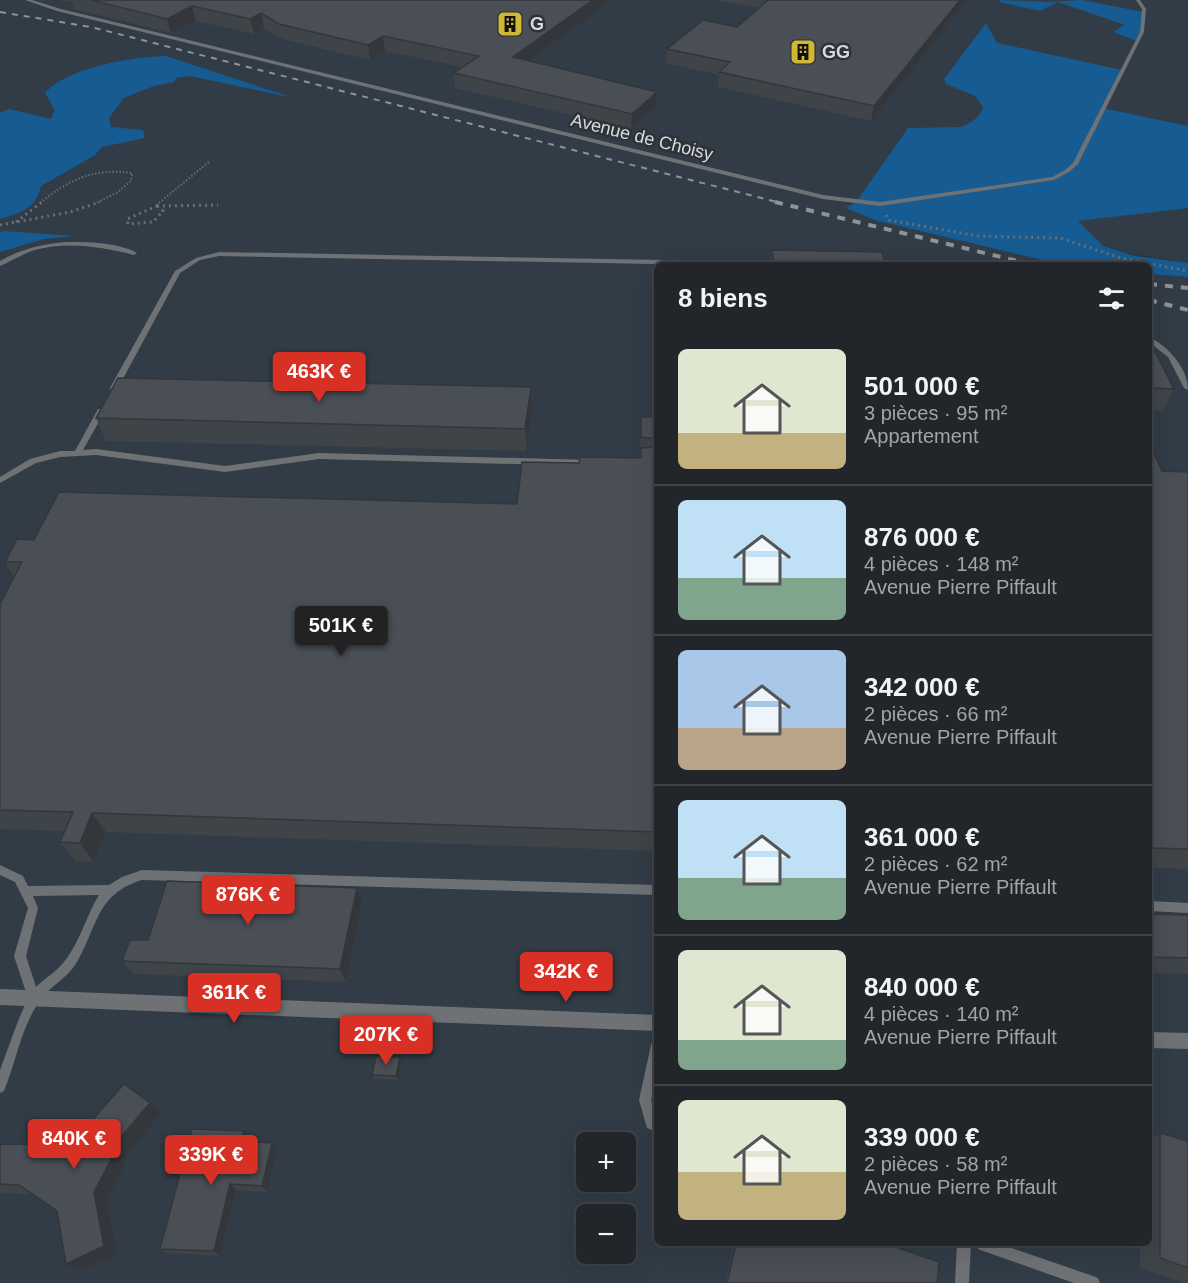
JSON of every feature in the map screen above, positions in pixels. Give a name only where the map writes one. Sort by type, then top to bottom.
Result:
[{"type":"street","points":[[0,997],[654,1023]]},
{"type":"street","points":[[1152,1040],[1188,1041]]},
{"type":"lane","name":"Avenue de Choisy","points":[[27,0],[59,10],[823,197],[880,204],[1054,178],[1067,171],[1075,164],[1142,32],[1144,9],[1138,0]]},
{"type":"lane","points":[[0,264],[15,254],[60,243],[108,245],[134,253]]},
{"type":"lane","points":[[78,453],[177,273],[198,259],[219,254],[680,262]]},
{"type":"lane","points":[[1152,341],[1171,356],[1188,388]]},
{"type":"lane","points":[[0,480],[33,461],[60,453],[96,452],[225,469],[319,456],[598,463]]},
{"type":"lane","points":[[0,870],[19,879],[27,891],[33,908],[21,956],[34,998]]},
{"type":"lane","points":[[0,1087],[34,998],[72,962],[100,902],[109,890],[127,878],[142,875],[654,890]]},
{"type":"lane","points":[[27,891],[109,890]]},
{"type":"lane","points":[[1152,906],[1188,908]]},
{"type":"lane","points":[[654,1060],[645,1100],[651,1124],[654,1125]]},
{"type":"lane","points":[[962,1283],[964,1246]]},
{"type":"lane","points":[[989,1246],[1093,1283]]},
{"type":"path","points":[[158,206],[166,194],[210,161]]},
{"type":"path","points":[[0,225],[16,222],[57,214],[117,195],[131,181],[132,173],[115,169],[89,171],[70,179],[16,222]]},
{"type":"path","points":[[880,204],[888,220],[978,236],[1060,238],[1121,258],[1143,262]]},
{"type":"path","points":[[158,206],[163,211],[152,223],[142,226],[128,224],[127,219],[134,213],[158,206],[218,205]]},
{"type":"path","points":[[1152,264],[1188,270]]},
{"type":"shaded area","points":[[0,0],[1188,0],[1188,263],[1136,255],[1103,246],[1077,221],[848,208],[874,220],[1062,262],[654,262],[654,1246],[1152,1246],[1152,274],[1188,277],[1188,1283],[0,1283]]},
{"type":"shaded area","points":[[1001,0],[1051,2],[1082,0],[1144,12],[1142,32],[1137,41],[1113,32],[1125,25],[1058,2],[1040,11],[999,2]]},
{"type":"shaded area","points":[[986,23],[997,43],[1122,70],[1102,108],[1188,126],[1188,208],[1078,221],[1103,246],[1136,256],[1188,263],[1188,277],[1152,274],[1152,262],[1056,262],[1038,259],[874,220],[846,208],[856,202],[908,128],[961,127],[980,114],[983,107],[975,96],[946,84],[944,79]]},
{"type":"shaded area","points":[[166,56],[294,98],[190,76],[176,78],[174,82],[154,86],[124,98],[109,118],[111,127],[143,130],[145,138],[102,147],[95,155],[41,186],[31,205],[0,219],[0,113],[9,109],[51,119],[55,110],[45,93],[69,76],[119,61]]},
{"type":"shaded area","points":[[0,232],[75,236],[44,239],[0,252]]},
{"type":"building","points":[[91,0],[593,0],[513,57],[657,92],[632,114],[454,73],[479,56],[383,36],[368,45],[279,24],[261,13],[250,19],[192,6],[167,19]]},
{"type":"building","name":"GG","points":[[768,0],[960,0],[874,106],[719,72],[730,62],[667,49],[703,20],[737,27]]},
{"type":"building","points":[[772,250],[882,252],[885,262],[774,262]]},
{"type":"building","points":[[1152,346],[1174,389],[1152,388]]},
{"type":"building","points":[[118,378],[531,387],[525,429],[96,418]]},
{"type":"building","points":[[641,417],[654,417],[654,439],[641,437]]},
{"type":"building","points":[[654,447],[654,832],[92,813],[80,843],[60,842],[73,812],[0,810],[0,604],[22,562],[5,562],[17,539],[34,540],[59,492],[517,504],[522,462],[579,463],[580,457],[641,458],[641,448]]},
{"type":"building","points":[[1152,449],[1162,471],[1188,472],[1188,849],[1152,848]]},
{"type":"building","points":[[167,881],[357,888],[340,969],[122,961],[130,940],[148,940]]},
{"type":"building","points":[[1152,914],[1188,915],[1188,958],[1152,957]]},
{"type":"building","points":[[376,1056],[400,1057],[396,1076],[372,1075]]},
{"type":"building","points":[[124,1084],[150,1103],[110,1150],[114,1154],[94,1192],[104,1246],[66,1264],[57,1211],[19,1185],[0,1184],[0,1144],[49,1145],[52,1135],[79,1123],[86,1127]]},
{"type":"building","points":[[192,1129],[244,1131],[241,1141],[272,1143],[262,1186],[230,1184],[214,1251],[160,1249]]},
{"type":"building","points":[[1160,1133],[1188,1141],[1188,1268],[1160,1258]]},
{"type":"building","points":[[736,1246],[893,1246],[939,1262],[937,1283],[727,1283]]},
{"type":"railway","points":[[0,12],[91,27],[781,203]]},
{"type":"railway","points":[[775,202],[1022,262]]},
{"type":"railway","points":[[1152,284],[1188,288]]},
{"type":"railway","points":[[1152,301],[1188,310]]},
{"type":"place","name":"G","points":[[510,24]]},
{"type":"place","name":"GG","points":[[803,52]]}]
